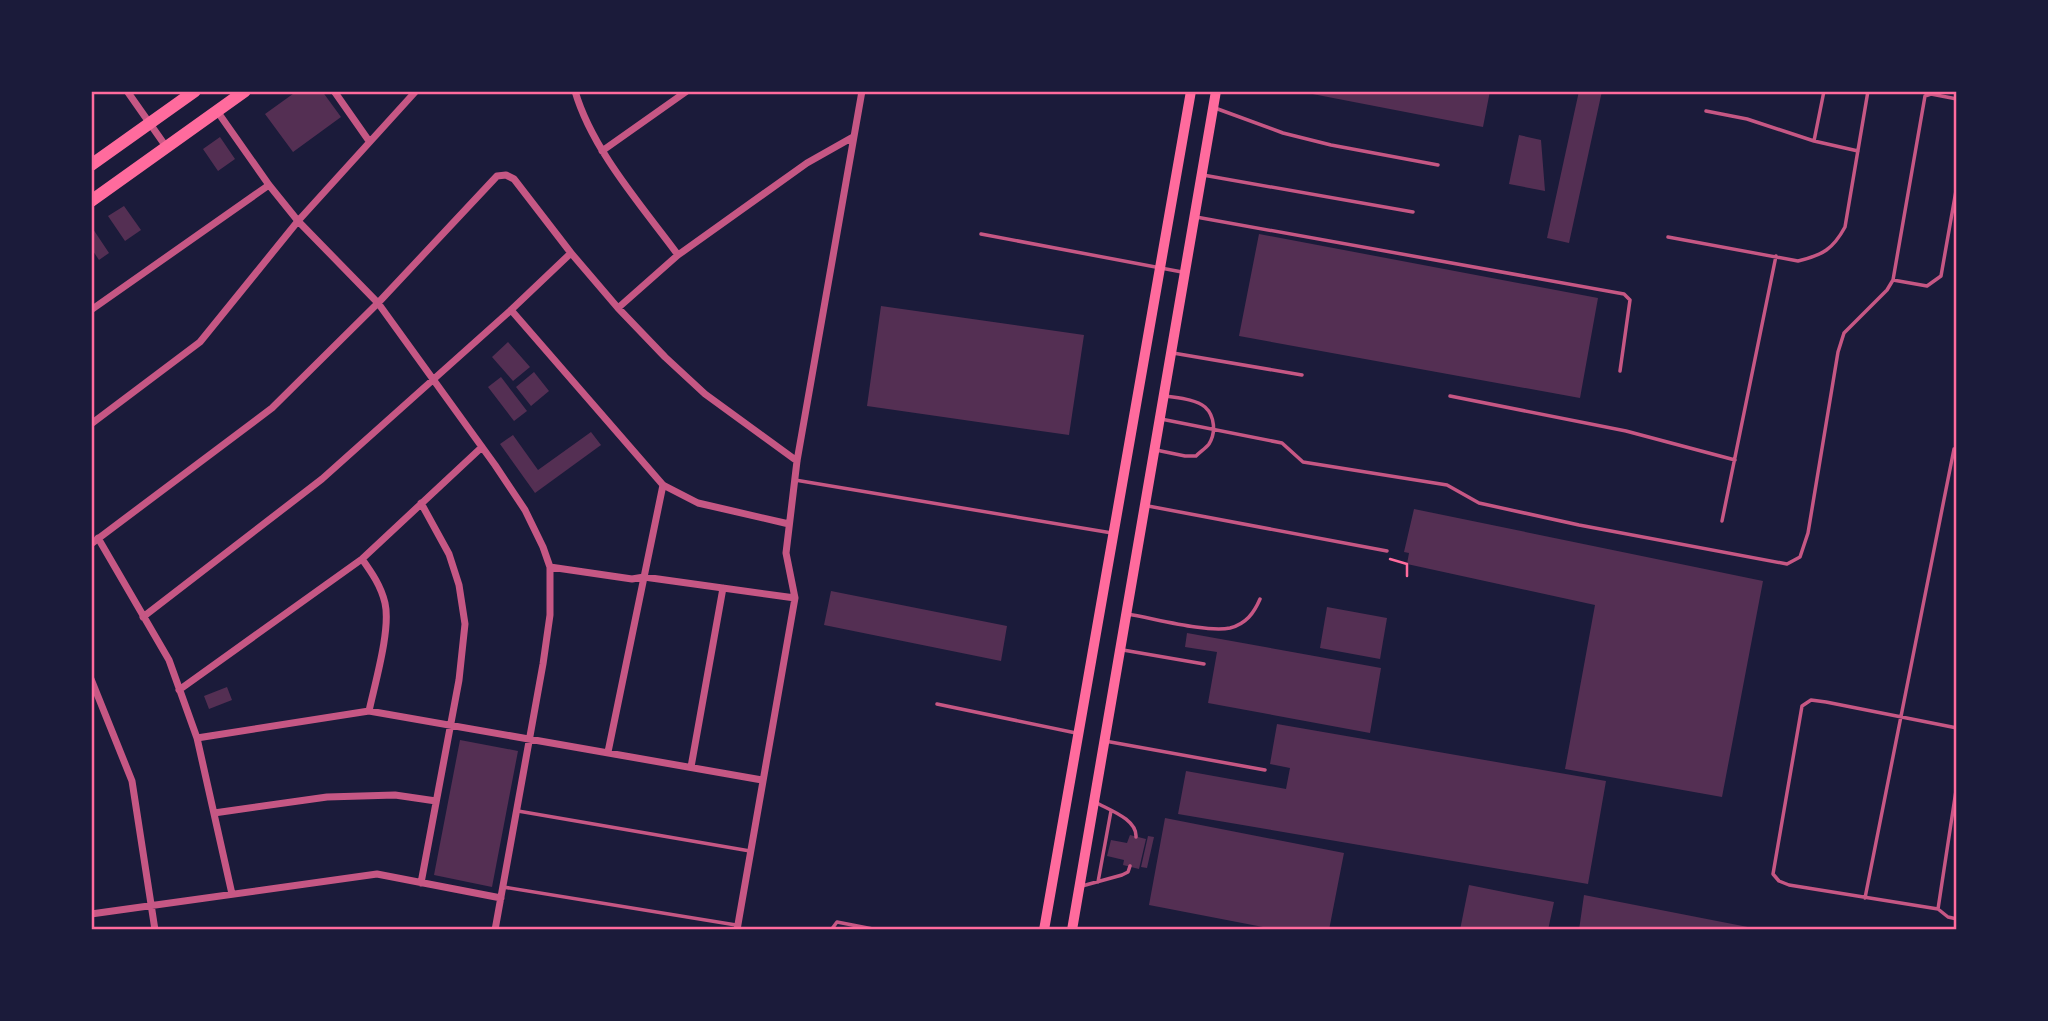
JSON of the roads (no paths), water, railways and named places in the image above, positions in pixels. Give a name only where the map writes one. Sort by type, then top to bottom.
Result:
[{"type":"main road","points":[[91,165],[195,91]]},
{"type":"main road","points":[[91,201],[245,91]]},
{"type":"main road","points":[[1044,930],[1191,91]]},
{"type":"main road","points":[[1072,930],[1216,91]]},
{"type":"main road","points":[[1174,190],[1198,195]]},
{"type":"street","points":[[127,91],[167,148]]},
{"type":"street","points":[[334,91],[369,141]]},
{"type":"street","points":[[91,424],[200,342],[298,221],[416,91]]},
{"type":"street","points":[[575,91],[582,113],[602,151],[678,256]]},
{"type":"street","points":[[602,151],[687,91]]},
{"type":"street","points":[[738,927],[794,598],[786,553],[796,461],[862,91]]},
{"type":"street","points":[[217,111],[298,221],[378,303],[524,510],[550,567],[550,615],[495,930]]},
{"type":"street","points":[[618,308],[678,256],[807,163],[853,137]]},
{"type":"street","points":[[232,894],[197,738],[169,660],[95,541],[272,408],[378,303],[497,176],[506,175],[514,179],[618,308],[705,394],[796,461]]},
{"type":"street","points":[[91,310],[269,185]]},
{"type":"street","points":[[143,617],[322,479],[571,253]]},
{"type":"street","points":[[511,310],[663,485],[698,503],[789,524]]},
{"type":"street","points":[[179,690],[362,559],[482,447]]},
{"type":"street","points":[[608,752],[663,485]]},
{"type":"street","points":[[421,503],[449,554],[459,585],[465,624],[459,680],[421,883]]},
{"type":"street","points":[[362,559],[380,589],[386,606],[382,648],[369,711]]},
{"type":"street","points":[[550,567],[794,598]]},
{"type":"street","points":[[691,767],[723,588]]},
{"type":"street","points":[[91,679],[132,781],[155,930]]},
{"type":"street","points":[[197,738],[369,711],[762,780]]},
{"type":"street","points":[[214,813],[327,797],[395,794],[436,801]]},
{"type":"street","points":[[91,914],[377,874],[501,898]]},
{"type":"lane","points":[[1814,141],[1824,91]]},
{"type":"lane","points":[[1668,237],[1798,261],[1819,256],[1837,242],[1845,227],[1868,91]]},
{"type":"lane","points":[[1159,419],[1282,443],[1303,463],[1447,485],[1479,503],[1579,525],[1787,564],[1800,557],[1808,533],[1836,365],[1844,333],[1887,290],[1893,280],[1924,96],[1931,94],[1957,99]]},
{"type":"lane","points":[[1213,108],[1295,136],[1438,165]]},
{"type":"lane","points":[[1706,111],[1747,119],[1814,141],[1858,151]]},
{"type":"lane","points":[[1201,175],[1413,212]]},
{"type":"lane","points":[[1893,280],[1927,286],[1941,276],[1957,185]]},
{"type":"lane","points":[[1194,216],[1624,294],[1630,300],[1620,371]]},
{"type":"lane","points":[[981,234],[1184,273]]},
{"type":"lane","points":[[1722,521],[1776,256]]},
{"type":"lane","points":[[1171,353],[1302,375]]},
{"type":"lane","points":[[1154,449],[1196,456],[1209,445],[1215,429],[1213,419],[1205,407],[1189,400],[1164,395]]},
{"type":"lane","points":[[1450,396],[1626,432],[1735,460]]},
{"type":"lane","points":[[1865,898],[1954,450]]},
{"type":"lane","points":[[795,480],[1114,533]]},
{"type":"lane","points":[[1144,505],[1387,551]]},
{"type":"lane","points":[[1126,614],[1198,627],[1231,628],[1255,613],[1261,599]]},
{"type":"lane","points":[[1120,649],[1204,664]]},
{"type":"lane","points":[[1957,728],[1811,700],[1802,706],[1773,874],[1779,881],[1789,885],[1938,909],[1948,917],[1957,919]]},
{"type":"lane","points":[[937,704],[1079,734]]},
{"type":"lane","points":[[1104,741],[1265,770]]},
{"type":"lane","points":[[1938,909],[1957,784]]},
{"type":"lane","points":[[1094,802],[1132,823],[1136,837]]},
{"type":"lane","points":[[517,811],[750,851]]},
{"type":"lane","points":[[1098,882],[1111,811]]},
{"type":"lane","points":[[1080,887],[1122,876],[1128,872],[1130,866]]},
{"type":"lane","points":[[503,887],[738,927]]},
{"type":"lane","points":[[831,930],[838,922],[878,930]]}]
